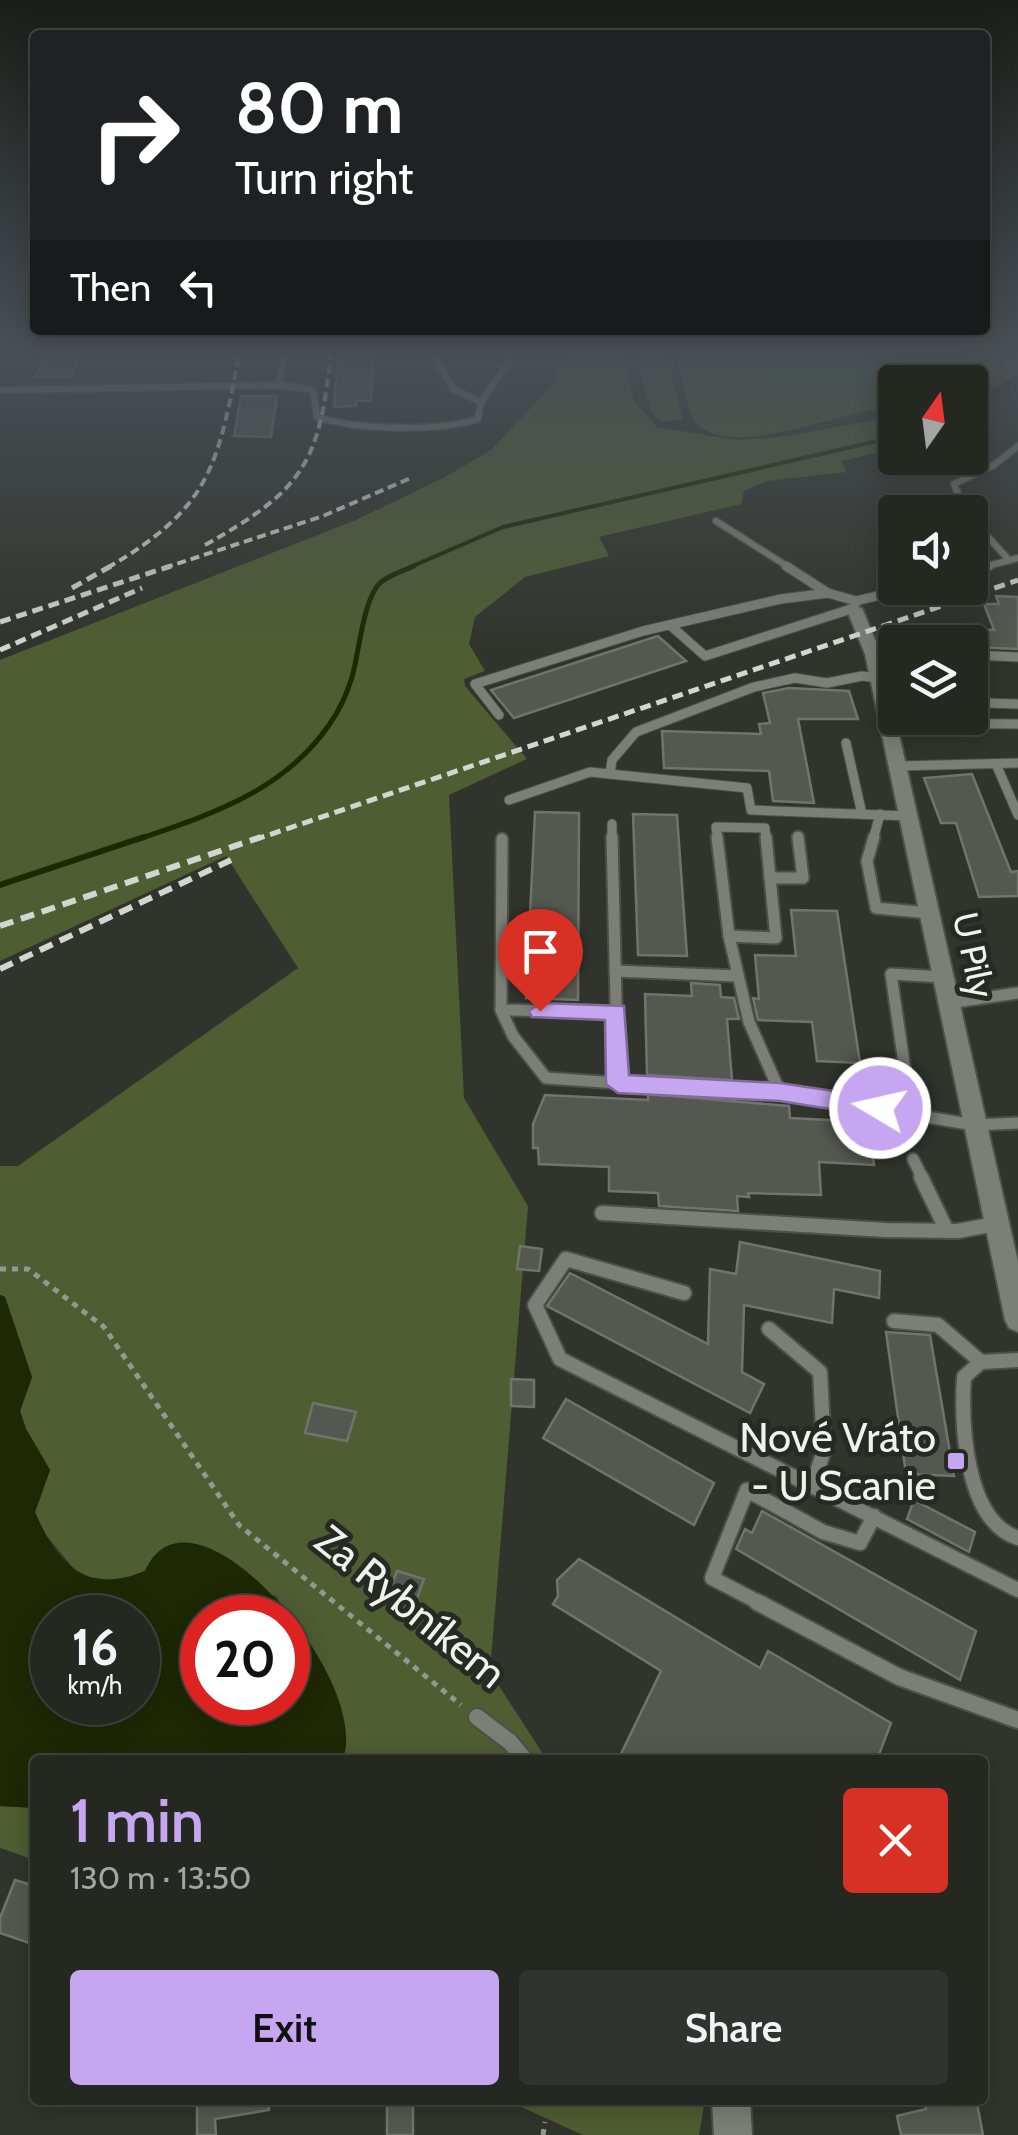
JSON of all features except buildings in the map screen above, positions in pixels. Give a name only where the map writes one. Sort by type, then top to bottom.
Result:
[{"type":"street","name":"U Pily","points":[[855,604],[878,644]]},
{"type":"street","name":"U Pily","points":[[893,735],[974,1125],[1004,1237],[1018,1320]]},
{"type":"street","points":[[731,2105],[733,2135]]},
{"type":"lane","points":[[959,495],[954,484],[994,465],[1013,450]]},
{"type":"lane","points":[[716,521],[828,593],[855,604]]},
{"type":"lane","points":[[988,540],[998,552],[1014,559]]},
{"type":"lane","points":[[988,566],[1014,559]]},
{"type":"lane","points":[[499,715],[475,684],[643,630],[781,599],[828,593]]},
{"type":"lane","points":[[671,626],[705,656],[878,597]]},
{"type":"lane","points":[[988,656],[1018,657]]},
{"type":"lane","points":[[610,774],[612,760],[636,732],[754,687],[795,678],[827,683],[862,676],[878,678]]},
{"type":"lane","points":[[988,704],[1018,704]]},
{"type":"lane","points":[[988,722],[1018,724]]},
{"type":"lane","points":[[846,743],[862,814]]},
{"type":"lane","points":[[897,766],[1018,763]]},
{"type":"lane","points":[[996,764],[1018,815]]},
{"type":"lane","points":[[509,800],[590,772],[747,788],[751,810],[908,816]]},
{"type":"lane","points":[[880,814],[867,861],[876,908],[929,913]]},
{"type":"lane","points":[[612,824],[618,1084]]},
{"type":"lane","points":[[729,936],[776,938],[765,828],[716,827],[729,936],[749,1022],[780,1092]]},
{"type":"lane","points":[[770,878],[803,878],[798,836]]},
{"type":"lane","points":[[502,840],[502,1010],[513,1036],[546,1078],[780,1092],[974,1125],[1018,1123]]},
{"type":"lane","points":[[615,971],[738,976]]},
{"type":"lane","points":[[922,1115],[920,1101],[906,1077],[891,974],[943,977]]},
{"type":"lane","points":[[948,1002],[1018,993]]},
{"type":"lane","points":[[502,1010],[616,1012]]},
{"type":"lane","points":[[912,1159],[948,1231]]},
{"type":"lane","points":[[602,1213],[1004,1237]]},
{"type":"lane","points":[[684,1294],[566,1258],[536,1305],[560,1358],[1018,1590]]},
{"type":"lane","points":[[894,1320],[938,1325],[981,1362]]},
{"type":"lane","points":[[768,1330],[820,1372],[824,1450],[813,1485]]},
{"type":"lane","points":[[1018,1360],[981,1362],[964,1376],[961,1401],[983,1512],[1005,1536],[1018,1538]]},
{"type":"lane","points":[[874,1516],[860,1543],[824,1532],[746,1490],[712,1578],[899,1677],[1018,1720]]},
{"type":"lane","name":"Za Rybníkem","points":[[476,1717],[521,1755]]},
{"type":"path","name":"Za Rybníkem","points":[[0,1268],[28,1269],[104,1327],[239,1525],[476,1717]]},
{"type":"path","points":[[543,2135],[544,2122]]},
{"type":"shaded area","points":[[491,450],[878,450],[842,461],[846,472],[767,481],[744,491],[741,504],[599,537],[609,556],[525,577],[475,617],[469,644],[485,671],[464,679],[465,686],[527,759],[449,795],[464,1098],[528,1206],[490,1672],[544,1755],[343,1755],[344,1721],[337,1699],[310,1649],[310,1595],[271,1595],[145,1571],[120,1581],[94,1581],[75,1570],[44,1533],[35,1512],[50,1470],[20,1411],[32,1377],[5,1297],[0,1295],[0,1166],[18,1166],[298,968],[226,856],[0,961],[0,660],[356,520]]},
{"type":"shaded area","points":[[0,1295],[5,1297],[32,1377],[20,1411],[50,1470],[35,1512],[64,1560],[90,1577],[124,1578],[145,1571],[168,1546],[200,1545],[237,1564],[272,1595],[180,1595],[180,1725],[310,1725],[310,1644],[332,1684],[345,1726],[342,1755],[30,1755],[30,1808],[0,1806]]},
{"type":"shaded area","points":[[0,1806],[30,1808],[30,1858],[0,1848]]},
{"type":"shaded area","points":[[517,2105],[704,2105],[699,2135],[583,2135]]},
{"type":"waterway","points":[[408,568],[503,527],[840,450]]},
{"type":"waterway","points":[[136,840],[243,798],[290,768],[333,720],[348,690],[374,591],[380,583],[414,566]]},
{"type":"waterway","points":[[0,885],[144,837]]},
{"type":"railway","points":[[107,568],[142,546],[190,502],[217,450]]},
{"type":"railway","points":[[205,545],[265,507],[286,488],[311,450]]},
{"type":"railway","points":[[164,568],[323,516],[413,477]]},
{"type":"railway","points":[[72,588],[111,566]]},
{"type":"railway","points":[[0,622],[171,566]]},
{"type":"railway","points":[[254,840],[1018,580]]},
{"type":"railway","points":[[0,650],[142,588]]},
{"type":"railway","points":[[0,926],[261,837]]},
{"type":"railway","points":[[0,969],[231,860]]},
{"type":"place","name":"Nové Vráto - U Scanie","points":[[956,1461]]},
{"type":"route","points":[[540,1011],[616,1012],[618,1084],[780,1092],[880,1108]]}]
